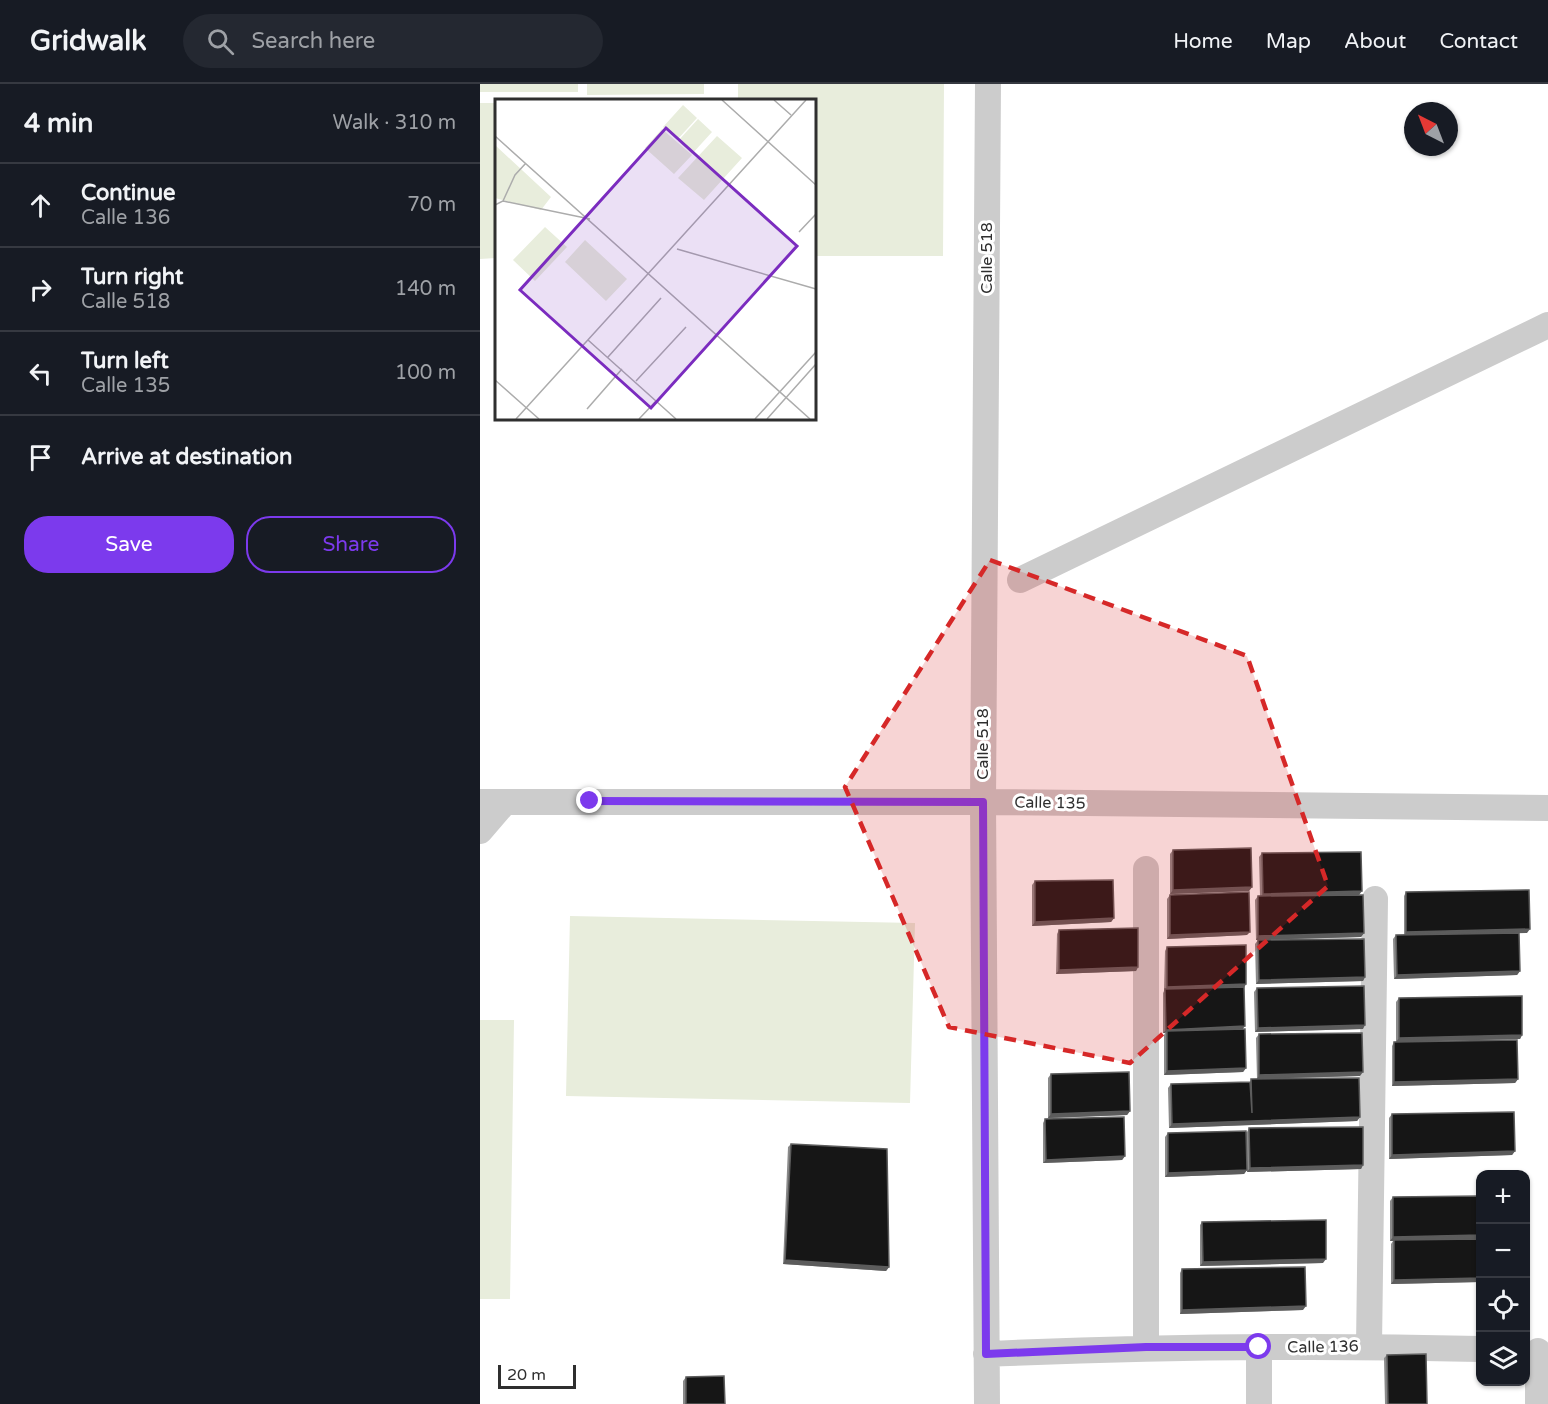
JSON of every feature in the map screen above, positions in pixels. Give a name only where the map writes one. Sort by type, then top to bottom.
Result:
[{"type":"street","name":"Calle 518","points":[[987,1404],[983,802],[988,84]]},
{"type":"street","points":[[1020,580],[1548,325]]},
{"type":"street","name":"Calle 135","points":[[492,802],[983,802],[1548,808]]},
{"type":"street","points":[[480,831],[492,802]]},
{"type":"street","points":[[1146,869],[1146,1347]]},
{"type":"street","points":[[1369,1346],[1375,899]]},
{"type":"street","name":"Calle 136","points":[[986,1354],[1146,1347],[1369,1346],[1476,1349]]},
{"type":"street","points":[[1259,1347],[1259,1404]]},
{"type":"street","points":[[1537,1351],[1538,1404]]},
{"type":"highlighted area","points":[[990,560],[1247,656],[1328,886],[1130,1063],[949,1027],[845,787]]},
{"type":"green space","points":[[480,84],[578,84],[578,92],[480,92]]},
{"type":"green space","points":[[587,84],[704,84],[704,94],[587,95]]},
{"type":"green space","points":[[738,84],[944,84],[943,256],[816,256],[816,99],[738,99]]},
{"type":"green space","points":[[480,103],[495,103],[495,258],[480,259]]},
{"type":"green space","points":[[570,916],[915,923],[910,1103],[566,1096]]},
{"type":"green space","points":[[480,1020],[514,1020],[510,1299],[480,1299]]},
{"type":"building","points":[[1251,848],[1252,887],[1173,890],[1173,850]]},
{"type":"building","points":[[1361,852],[1362,891],[1263,894],[1262,853]]},
{"type":"building","points":[[1113,880],[1114,918],[1035,922],[1035,881]]},
{"type":"building","points":[[1529,890],[1530,929],[1406,932],[1406,892]]},
{"type":"building","points":[[1249,892],[1250,932],[1170,935],[1170,895]]},
{"type":"building","points":[[1363,895],[1364,933],[1258,936],[1258,896]]},
{"type":"building","points":[[1138,928],[1138,967],[1059,970],[1059,930]]},
{"type":"building","points":[[1519,933],[1520,971],[1397,975],[1396,935]]},
{"type":"building","points":[[1364,939],[1365,977],[1259,980],[1258,940]]},
{"type":"building","points":[[1246,945],[1246,984],[1167,987],[1167,947]]},
{"type":"building","points":[[1364,986],[1365,1025],[1258,1028],[1257,988]]},
{"type":"building","points":[[1244,987],[1245,1026],[1166,1030],[1165,989]]},
{"type":"building","points":[[1522,996],[1522,1035],[1399,1038],[1399,998]]},
{"type":"building","points":[[1245,1029],[1246,1068],[1167,1071],[1167,1031]]},
{"type":"building","points":[[1362,1033],[1363,1072],[1259,1075],[1259,1034]]},
{"type":"building","points":[[1517,1040],[1518,1079],[1394,1082],[1394,1042]]},
{"type":"building","points":[[1129,1072],[1130,1111],[1051,1114],[1051,1074]]},
{"type":"building","points":[[1359,1078],[1360,1117],[1172,1124],[1171,1084],[1250,1082],[1252,1113],[1251,1079]]},
{"type":"building","points":[[1514,1112],[1515,1151],[1392,1155],[1392,1114]]},
{"type":"building","points":[[1124,1117],[1125,1156],[1046,1160],[1045,1119]]},
{"type":"building","points":[[1363,1127],[1363,1165],[1250,1168],[1249,1128]]},
{"type":"building","points":[[1246,1131],[1247,1170],[1168,1173],[1168,1133]]},
{"type":"building","points":[[791,1144],[887,1149],[889,1267],[785,1260]]},
{"type":"building","points":[[1476,1196],[1476,1235],[1393,1237],[1393,1197]]},
{"type":"building","points":[[1326,1220],[1326,1259],[1203,1262],[1202,1222]]},
{"type":"building","points":[[1476,1239],[1476,1278],[1394,1280],[1394,1240]]},
{"type":"building","points":[[1305,1267],[1306,1306],[1182,1310],[1182,1269]]},
{"type":"building","points":[[1426,1354],[1427,1404],[1388,1404],[1387,1355]]},
{"type":"building","points":[[724,1376],[725,1404],[686,1404],[686,1377]]},
{"type":"route","points":[[590,801],[983,802],[986,1354],[1146,1347],[1259,1347]]}]
